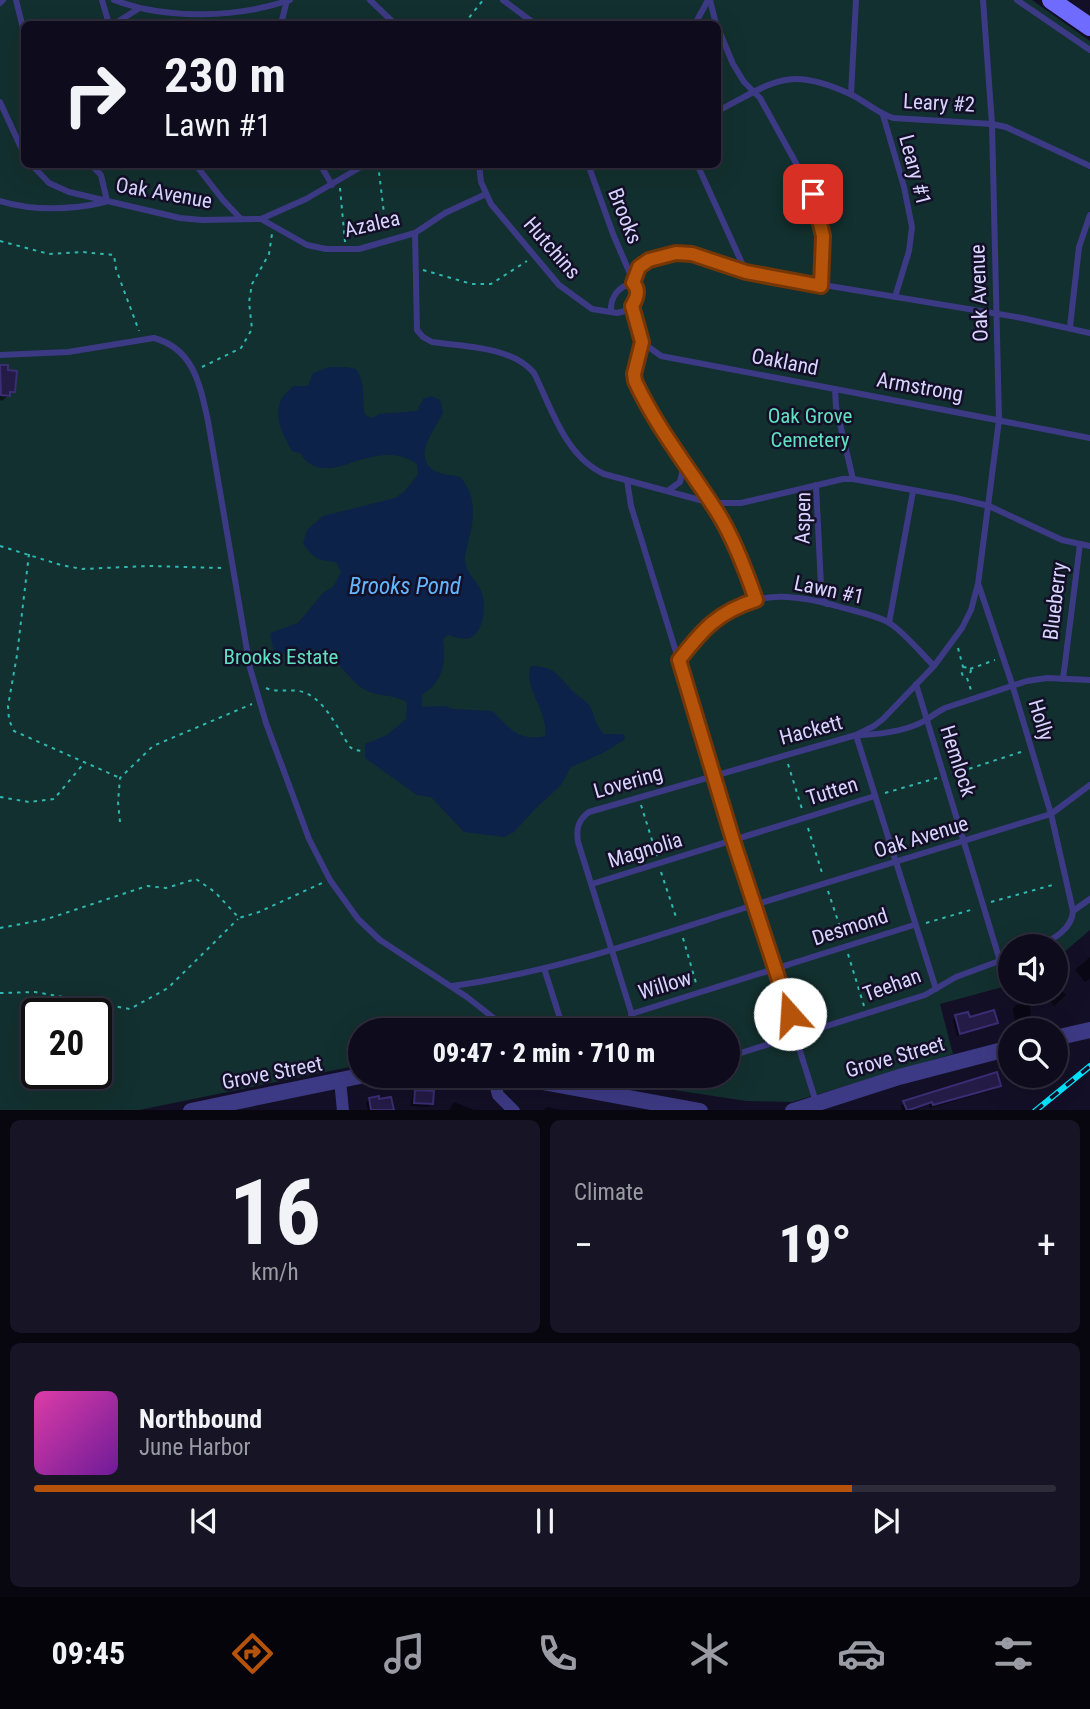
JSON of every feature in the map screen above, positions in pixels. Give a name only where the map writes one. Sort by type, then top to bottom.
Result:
[{"type":"main road","points":[[1051,0],[1090,27]]},
{"type":"street","points":[[1068,1034],[1089,1028]]},
{"type":"street","name":"Grove Street","points":[[796,1110],[899,1077],[998,1051]]},
{"type":"street","name":"Grove Street","points":[[196,1110],[348,1078]]},
{"type":"street","points":[[340,1080],[343,1110]]},
{"type":"street","points":[[496,1088],[498,1095],[513,1110]]},
{"type":"street","points":[[575,1088],[695,1110]]},
{"type":"lane","points":[[16,0],[21,21]]},
{"type":"lane","points":[[102,0],[111,21]]},
{"type":"lane","points":[[114,0],[138,9],[209,13],[288,0]]},
{"type":"lane","points":[[277,0],[288,0]]},
{"type":"lane","points":[[282,21],[288,0]]},
{"type":"lane","points":[[370,0],[393,21]]},
{"type":"lane","points":[[503,0],[531,21]]},
{"type":"lane","points":[[697,21],[709,0]]},
{"type":"lane","points":[[709,0],[715,21]]},
{"type":"lane","points":[[851,94],[856,0]]},
{"type":"lane","name":"Oak Avenue","points":[[856,735],[883,719],[934,666],[955,640],[971,610],[978,584],[999,419],[992,124],[983,0]]},
{"type":"lane","points":[[1017,0],[1090,50]]},
{"type":"lane","points":[[117,21],[138,9]]},
{"type":"lane","points":[[721,36],[733,64],[744,82],[756,92],[813,194],[823,236],[821,286]]},
{"type":"lane","points":[[721,110],[788,78],[804,78],[851,94],[883,115]]},
{"type":"lane","points":[[0,102],[21,148]]},
{"type":"lane","name":"Leary #2","points":[[883,115],[1006,127],[1090,166]]},
{"type":"lane","name":"Leary #1","points":[[883,115],[904,187],[912,227],[909,251],[895,298]]},
{"type":"lane","name":"Oak Avenue","points":[[35,168],[49,183],[69,191],[180,218],[261,219]]},
{"type":"lane","points":[[0,201],[30,207],[64,208],[107,201],[101,175],[94,168]]},
{"type":"lane","points":[[198,168],[242,219]]},
{"type":"lane","points":[[323,168],[336,183]]},
{"type":"lane","points":[[261,219],[306,199],[360,168]]},
{"type":"lane","name":"Hutchins","points":[[479,168],[481,182],[491,205],[559,285],[592,309],[611,311]]},
{"type":"lane","name":"Brooks","points":[[590,168],[633,283]]},
{"type":"lane","points":[[699,168],[746,272]]},
{"type":"lane","name":"Azalea","points":[[261,219],[307,244],[326,250],[359,249],[415,233],[445,213],[486,194]]},
{"type":"lane","points":[[1070,327],[1079,247],[1089,219]]},
{"type":"lane","points":[[415,233],[417,330],[432,342],[499,353],[524,362],[534,373],[572,449],[590,468],[711,503],[740,503],[816,485]]},
{"type":"lane","points":[[633,283],[639,267],[649,260],[676,253],[692,254],[746,272],[997,314],[1090,333]]},
{"type":"lane","points":[[633,283],[637,295],[632,306],[625,311],[611,311],[613,297],[627,284],[633,283]]},
{"type":"lane","points":[[632,306],[642,342],[634,374],[635,381],[656,421],[711,503],[737,550],[756,600]]},
{"type":"lane","points":[[0,355],[95,349],[142,338],[154,338],[179,350],[190,362],[201,390],[208,421],[254,682],[305,828],[330,880],[358,919],[380,940],[451,986],[494,1018]]},
{"type":"lane","name":"Oakland","points":[[642,342],[661,356],[673,359],[835,389],[836,407],[853,479]]},
{"type":"lane","name":"Armstrong","points":[[835,389],[1090,438]]},
{"type":"lane","points":[[668,490],[680,482],[684,464]]},
{"type":"lane","name":"Aspen","points":[[827,604],[821,586],[816,485],[853,479],[913,491]]},
{"type":"lane","points":[[626,480],[631,506],[733,840],[817,1102]]},
{"type":"lane","points":[[889,622],[913,491]]},
{"type":"lane","name":"Blueberry","points":[[913,491],[989,506],[1062,540],[1080,544],[1063,679]]},
{"type":"lane","points":[[1080,544],[1090,546]]},
{"type":"lane","points":[[978,584],[1012,684],[1047,678],[1090,680]]},
{"type":"lane","name":"Lawn #1","points":[[679,660],[712,621],[733,608],[756,600],[797,596],[889,622],[934,666]]},
{"type":"lane","points":[[916,684],[926,720]]},
{"type":"lane","name":"Holly","points":[[926,720],[932,714],[1012,684],[1051,814],[1073,911]]},
{"type":"lane","name":"Hemlock","points":[[856,735],[887,733],[926,720],[998,954]]},
{"type":"lane","name":"Hackett","points":[[714,775],[856,735],[875,796]]},
{"type":"lane","name":"Lovering","points":[[592,884],[577,834],[582,817],[589,812],[714,775]]},
{"type":"lane","name":"Oak Avenue","points":[[451,986],[544,968],[612,949],[965,842],[1051,814],[1090,785]]},
{"type":"lane","name":"Tutten","points":[[733,840],[875,796],[897,863]]},
{"type":"lane","name":"Magnolia","points":[[612,949],[592,884],[733,840]]},
{"type":"lane","name":"Desmond","points":[[775,970],[914,925],[897,863]]},
{"type":"lane","points":[[1060,934],[1073,919],[1073,911],[1090,900]]},
{"type":"lane","name":"Teehan","points":[[740,1053],[925,995],[936,989],[914,925]]},
{"type":"lane","name":"Willow","points":[[612,949],[631,1014],[775,970]]},
{"type":"lane","points":[[936,989],[998,962]]},
{"type":"lane","points":[[544,968],[561,1018]]},
{"type":"lane","points":[[631,1014],[632,1018]]},
{"type":"path","points":[[466,21],[482,0]]},
{"type":"path","points":[[379,168],[388,242]]},
{"type":"path","points":[[336,183],[343,203],[345,250]]},
{"type":"path","points":[[194,370],[241,348],[252,329],[249,302],[252,284],[269,254],[273,227]]},
{"type":"path","points":[[0,242],[49,254],[82,252],[114,255],[116,269],[142,338]]},
{"type":"path","points":[[415,268],[472,284],[491,284],[533,256]]},
{"type":"path","points":[[0,547],[82,569],[149,566],[234,569]]},
{"type":"path","points":[[29,554],[8,705],[9,720],[14,731],[120,778]]},
{"type":"path","points":[[955,640],[963,676],[967,678],[974,698]]},
{"type":"path","points":[[962,667],[970,669],[1003,657]]},
{"type":"path","points":[[967,678],[970,669]]},
{"type":"path","points":[[254,682],[274,692],[300,691],[315,697],[352,749],[362,751]]},
{"type":"path","points":[[120,822],[120,778],[153,746],[259,701]]},
{"type":"path","points":[[875,796],[1031,748]]},
{"type":"path","points":[[785,755],[866,1014]]},
{"type":"path","points":[[0,797],[29,802],[54,799],[86,761]]},
{"type":"path","points":[[639,797],[699,993]]},
{"type":"path","points":[[0,928],[47,919],[147,886],[166,888],[195,879],[215,892],[239,918]]},
{"type":"path","points":[[0,993],[35,992],[130,1009],[168,988],[239,918],[284,902],[330,880]]},
{"type":"path","points":[[914,925],[965,913],[1066,880]]},
{"type":"green space","name":"Oak Grove Cemetery","points":[[0,0],[1032,0],[1090,41],[1090,930],[1068,949],[1068,934],[998,934],[998,988],[940,1004],[953,1054],[792,1102],[746,1101],[660,1088],[740,1088],[740,1018],[348,1018],[348,1067],[139,1110],[0,1110]]},
{"type":"water","name":"Brooks Pond","points":[[330,367],[356,369],[363,386],[365,415],[372,418],[379,414],[417,411],[423,399],[431,396],[440,400],[443,412],[427,444],[425,460],[437,472],[460,477],[471,498],[472,522],[465,560],[482,594],[482,623],[470,638],[448,635],[443,639],[442,670],[435,684],[422,695],[422,707],[445,706],[453,709],[492,711],[520,735],[545,736],[543,717],[529,674],[531,666],[540,666],[557,674],[588,703],[598,727],[604,734],[625,736],[624,740],[603,753],[571,767],[561,785],[514,832],[504,837],[464,832],[431,797],[417,795],[365,758],[365,744],[387,735],[406,719],[407,702],[365,690],[334,661],[318,651],[274,652],[270,633],[298,623],[324,592],[333,587],[341,572],[336,562],[317,558],[303,544],[307,530],[323,516],[395,498],[405,491],[418,474],[417,464],[400,456],[384,455],[323,468],[311,464],[300,453],[292,451],[279,420],[281,400],[293,386],[308,386],[313,373]]},
{"type":"building","points":[[0,365],[8,365],[8,370],[17,371],[15,392],[10,392],[10,396],[1,395]]},
{"type":"building","points":[[994,1010],[998,1023],[960,1034],[955,1015],[968,1012],[970,1017]]},
{"type":"building","points":[[997,1072],[998,1087],[909,1110],[903,1101]]},
{"type":"building","points":[[415,1090],[434,1091],[433,1104],[414,1103]]},
{"type":"building","points":[[379,1096],[379,1099],[391,1097],[394,1110],[371,1110],[369,1098]]},
{"type":"railway","points":[[1036,1110],[1090,1066]]},
{"type":"route","points":[[790,1014],[733,840],[679,660],[712,621],[733,608],[756,600],[726,526],[656,421],[635,381],[634,374],[642,342],[632,306],[637,295],[633,283],[639,267],[658,256],[676,253],[709,258],[746,272],[821,286],[823,236],[813,194]]},
{"type":"park label","name":"Brooks Estate","points":[[281,657]]}]
